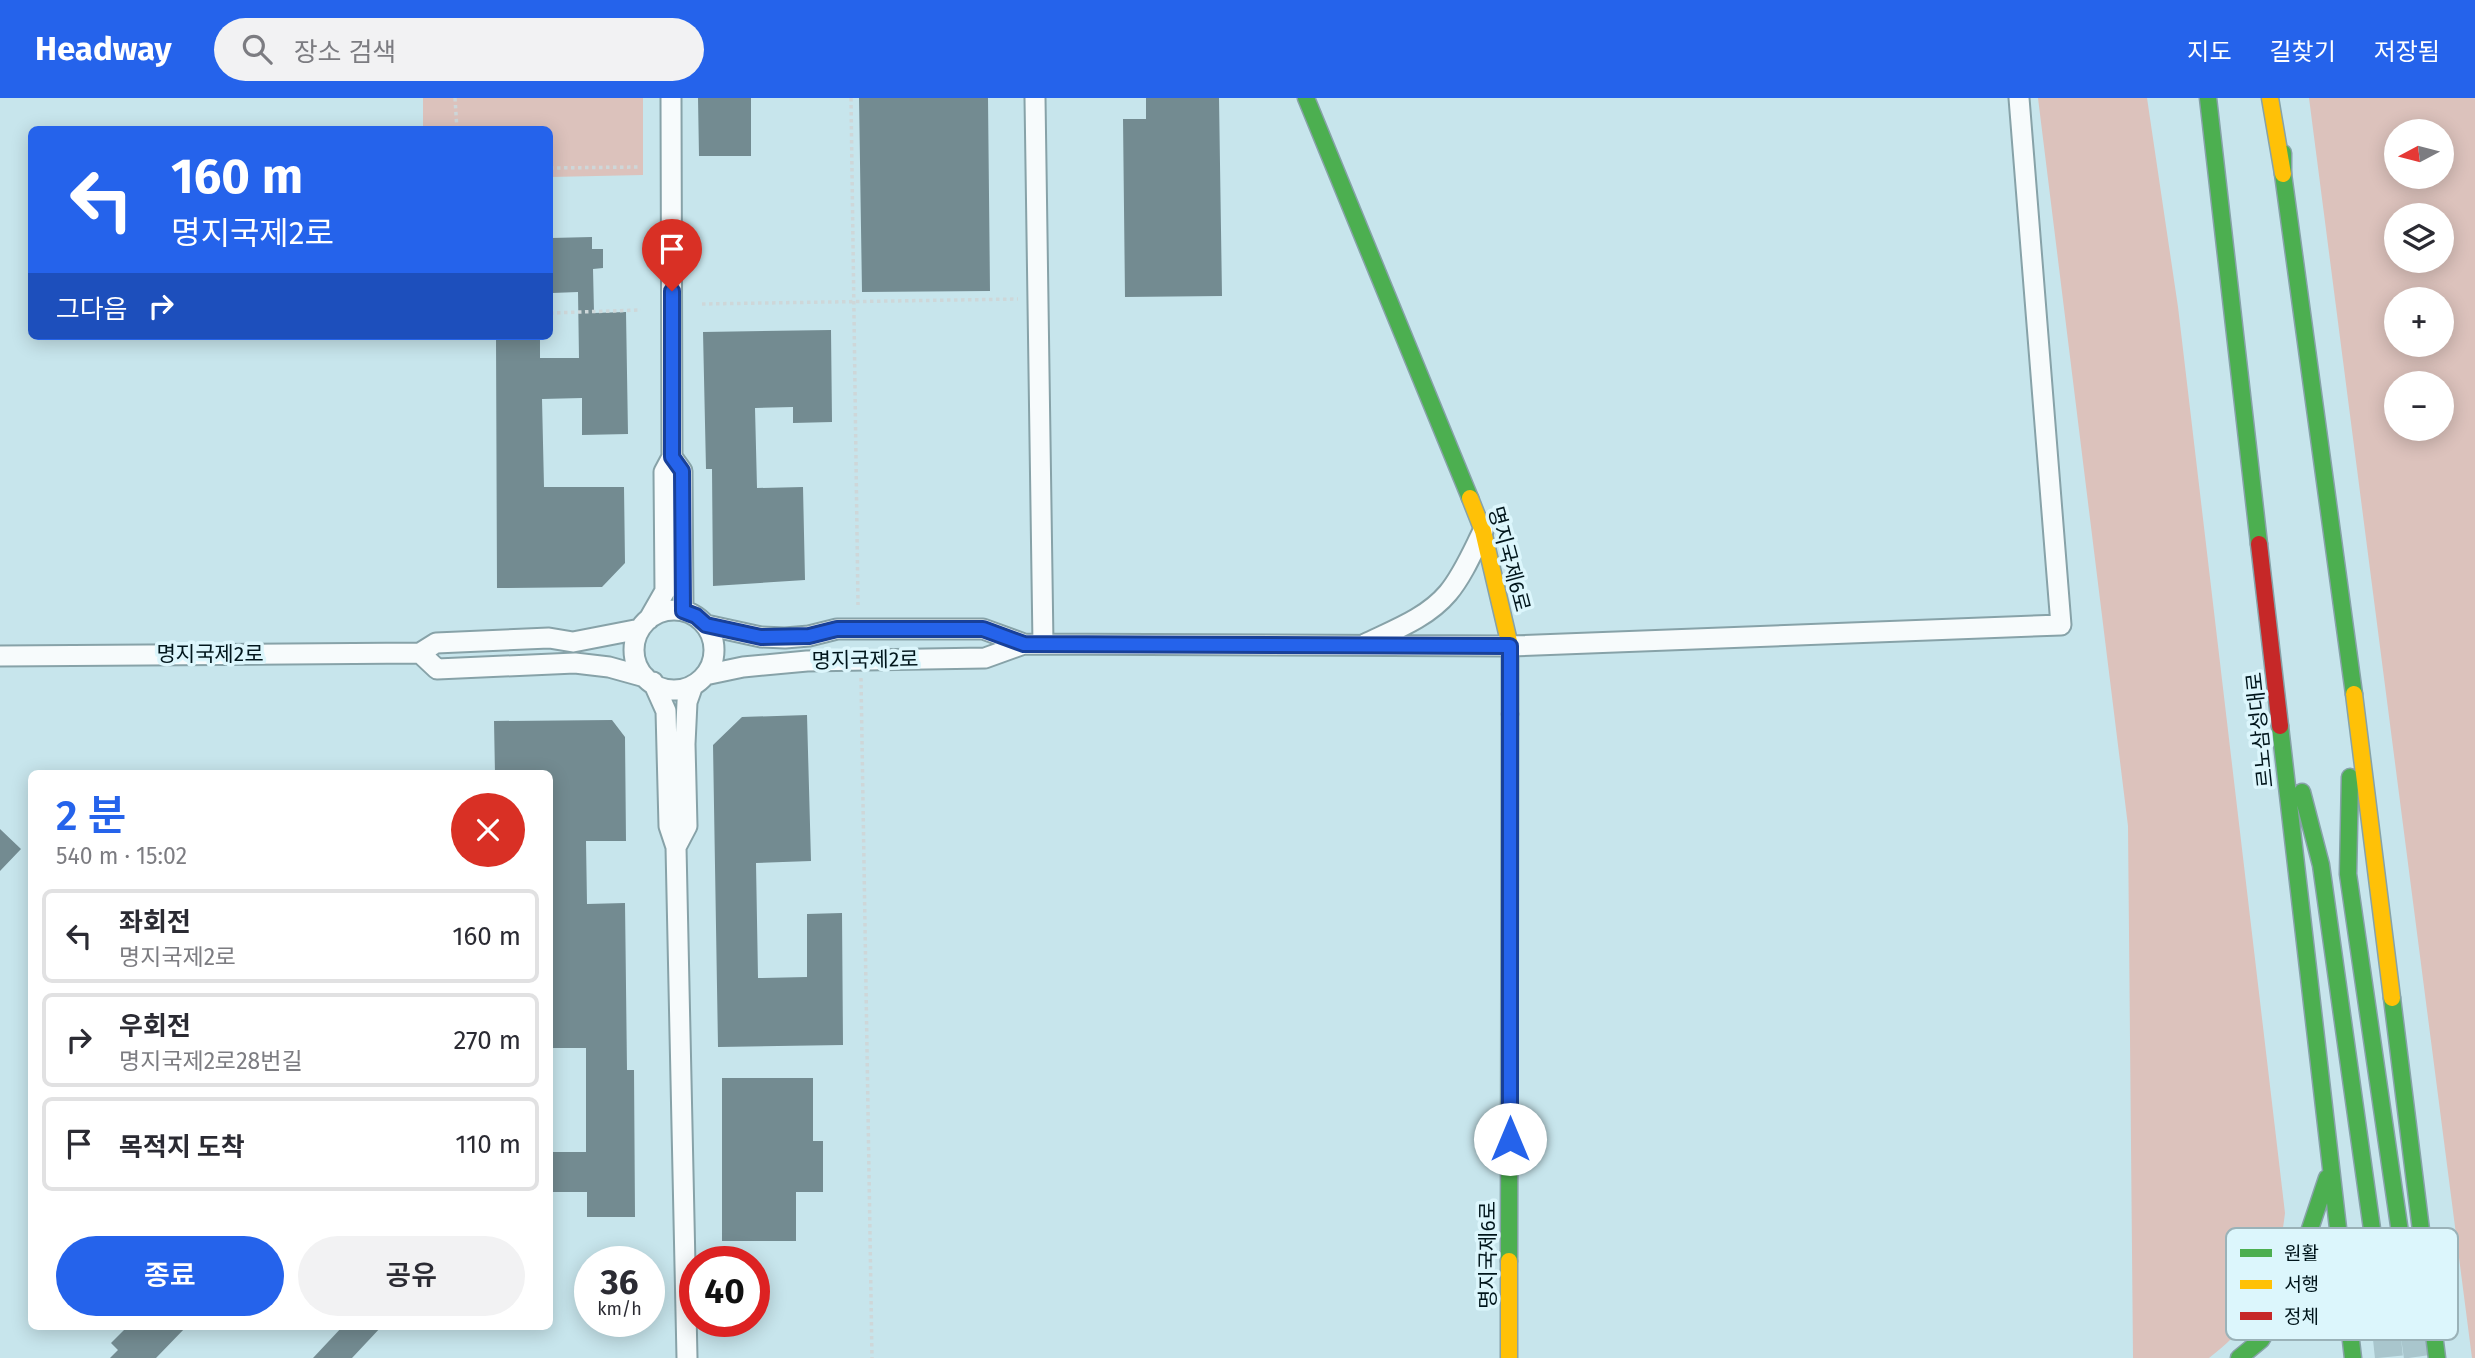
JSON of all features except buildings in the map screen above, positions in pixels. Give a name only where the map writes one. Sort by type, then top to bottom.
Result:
[{"type":"main road","name":"명지국제6로","points":[[1306,98],[1483,531],[1510,646],[1509,1358]]},
{"type":"main road","name":"르노삼성대로","points":[[2208,98],[2337,1228]]},
{"type":"main road","points":[[2270,98],[2283,174],[2352,680],[2421,1228]]},
{"type":"main road","points":[[2282,98],[2283,174]]},
{"type":"main road","points":[[2352,680],[2348,874],[2399,1228]]},
{"type":"main road","points":[[2278,701],[2321,865],[2372,1228]]},
{"type":"main road","points":[[2310,1228],[2330,1168]]},
{"type":"main road","points":[[2239,1358],[2262,1340]]},
{"type":"main road","name":"르노삼성대로","points":[[2351,1340],[2353,1358]]},
{"type":"main road","points":[[2435,1340],[2437,1358]]},
{"type":"main road","points":[[2439,1340],[2451,1358]]},
{"type":"street","points":[[671,98],[672,457],[664,472],[665,591],[635,641],[635,654],[638,666],[666,711],[669,826],[676,847],[687,1358]]},
{"type":"street","points":[[1033,644],[1035,98]]},
{"type":"street","points":[[1315,123],[1324,98]]},
{"type":"street","name":"명지국제2로","points":[[706,625],[761,637],[785,638],[809,636],[837,629],[983,629],[1033,644],[1362,646],[1510,646],[2061,625],[2019,98]]},
{"type":"street","points":[[672,457],[682,471],[683,611]]},
{"type":"street","points":[[1362,646],[1423,615],[1439,602],[1456,582],[1483,531]]},
{"type":"street","points":[[645,624],[659,613],[683,611],[696,616],[706,625],[712,636],[714,650],[712,663],[687,702],[687,826],[676,847]]},
{"type":"street","name":"명지국제2로","points":[[0,656],[420,653],[436,643],[549,638],[573,642],[645,624]]},
{"type":"street","name":"명지국제2로","points":[[699,680],[743,667],[807,661],[985,658],[1033,644]]},
{"type":"street","name":"명지국제2로","points":[[420,653],[437,669],[575,663],[610,667],[649,680]]},
{"type":"street","points":[[649,680],[668,689],[682,689],[699,680]]},
{"type":"path","points":[[455,98],[457,126]]},
{"type":"path","points":[[851,98],[858,605]]},
{"type":"path","points":[[553,168],[639,167]]},
{"type":"path","points":[[702,304],[1021,299]]},
{"type":"path","points":[[553,313],[641,310]]},
{"type":"path","points":[[861,676],[872,1358]]},
{"type":"shaded area","points":[[423,98],[643,98],[643,175],[553,177],[553,126],[423,126]]},
{"type":"shaded area","points":[[2038,98],[2147,98],[2178,307],[2285,1213],[2283,1228],[2226,1228],[2226,1340],[2230,1340],[2209,1358],[2133,1358],[2128,826]]},
{"type":"shaded area","points":[[2309,98],[2475,98],[2475,1358],[2472,1358],[2458,1250],[2458,1228],[2455,1228]]},
{"type":"tunnel","points":[[2387,1340],[2389,1358]]},
{"type":"tunnel","points":[[2416,1340],[2418,1358]]},
{"type":"traffic: fast","points":[[1306,98],[1470,498]]},
{"type":"traffic: fast","points":[[2208,98],[2259,544]]},
{"type":"traffic: fast","points":[[2283,153],[2283,174],[2354,694]]},
{"type":"traffic: fast","points":[[1509,1261],[1510,714]]},
{"type":"traffic: fast","points":[[2280,726],[2338,1228]]},
{"type":"traffic: fast","points":[[2350,777],[2348,874],[2399,1228]]},
{"type":"traffic: fast","points":[[2302,792],[2321,865],[2372,1228]]},
{"type":"traffic: fast","points":[[2392,998],[2421,1228]]},
{"type":"traffic: fast","points":[[2310,1228],[2327,1178]]},
{"type":"traffic: fast","points":[[2239,1358],[2261,1340]]},
{"type":"traffic: fast","points":[[2351,1340],[2353,1358]]},
{"type":"traffic: fast","points":[[2435,1340],[2437,1358]]},
{"type":"traffic: slow","points":[[2270,98],[2283,174]]},
{"type":"traffic: slow","points":[[1470,498],[1483,531],[1510,646],[1510,714]]},
{"type":"traffic: slow","points":[[2354,694],[2392,998]]},
{"type":"traffic: slow","points":[[1509,1261],[1509,1358]]},
{"type":"traffic: jam","points":[[2259,544],[2280,726]]},
{"type":"route","points":[[672,291],[672,457],[682,471],[683,611],[696,616],[706,625],[761,637],[785,638],[809,636],[837,629],[983,629],[1024,644],[1510,646],[1510,1139]]}]
